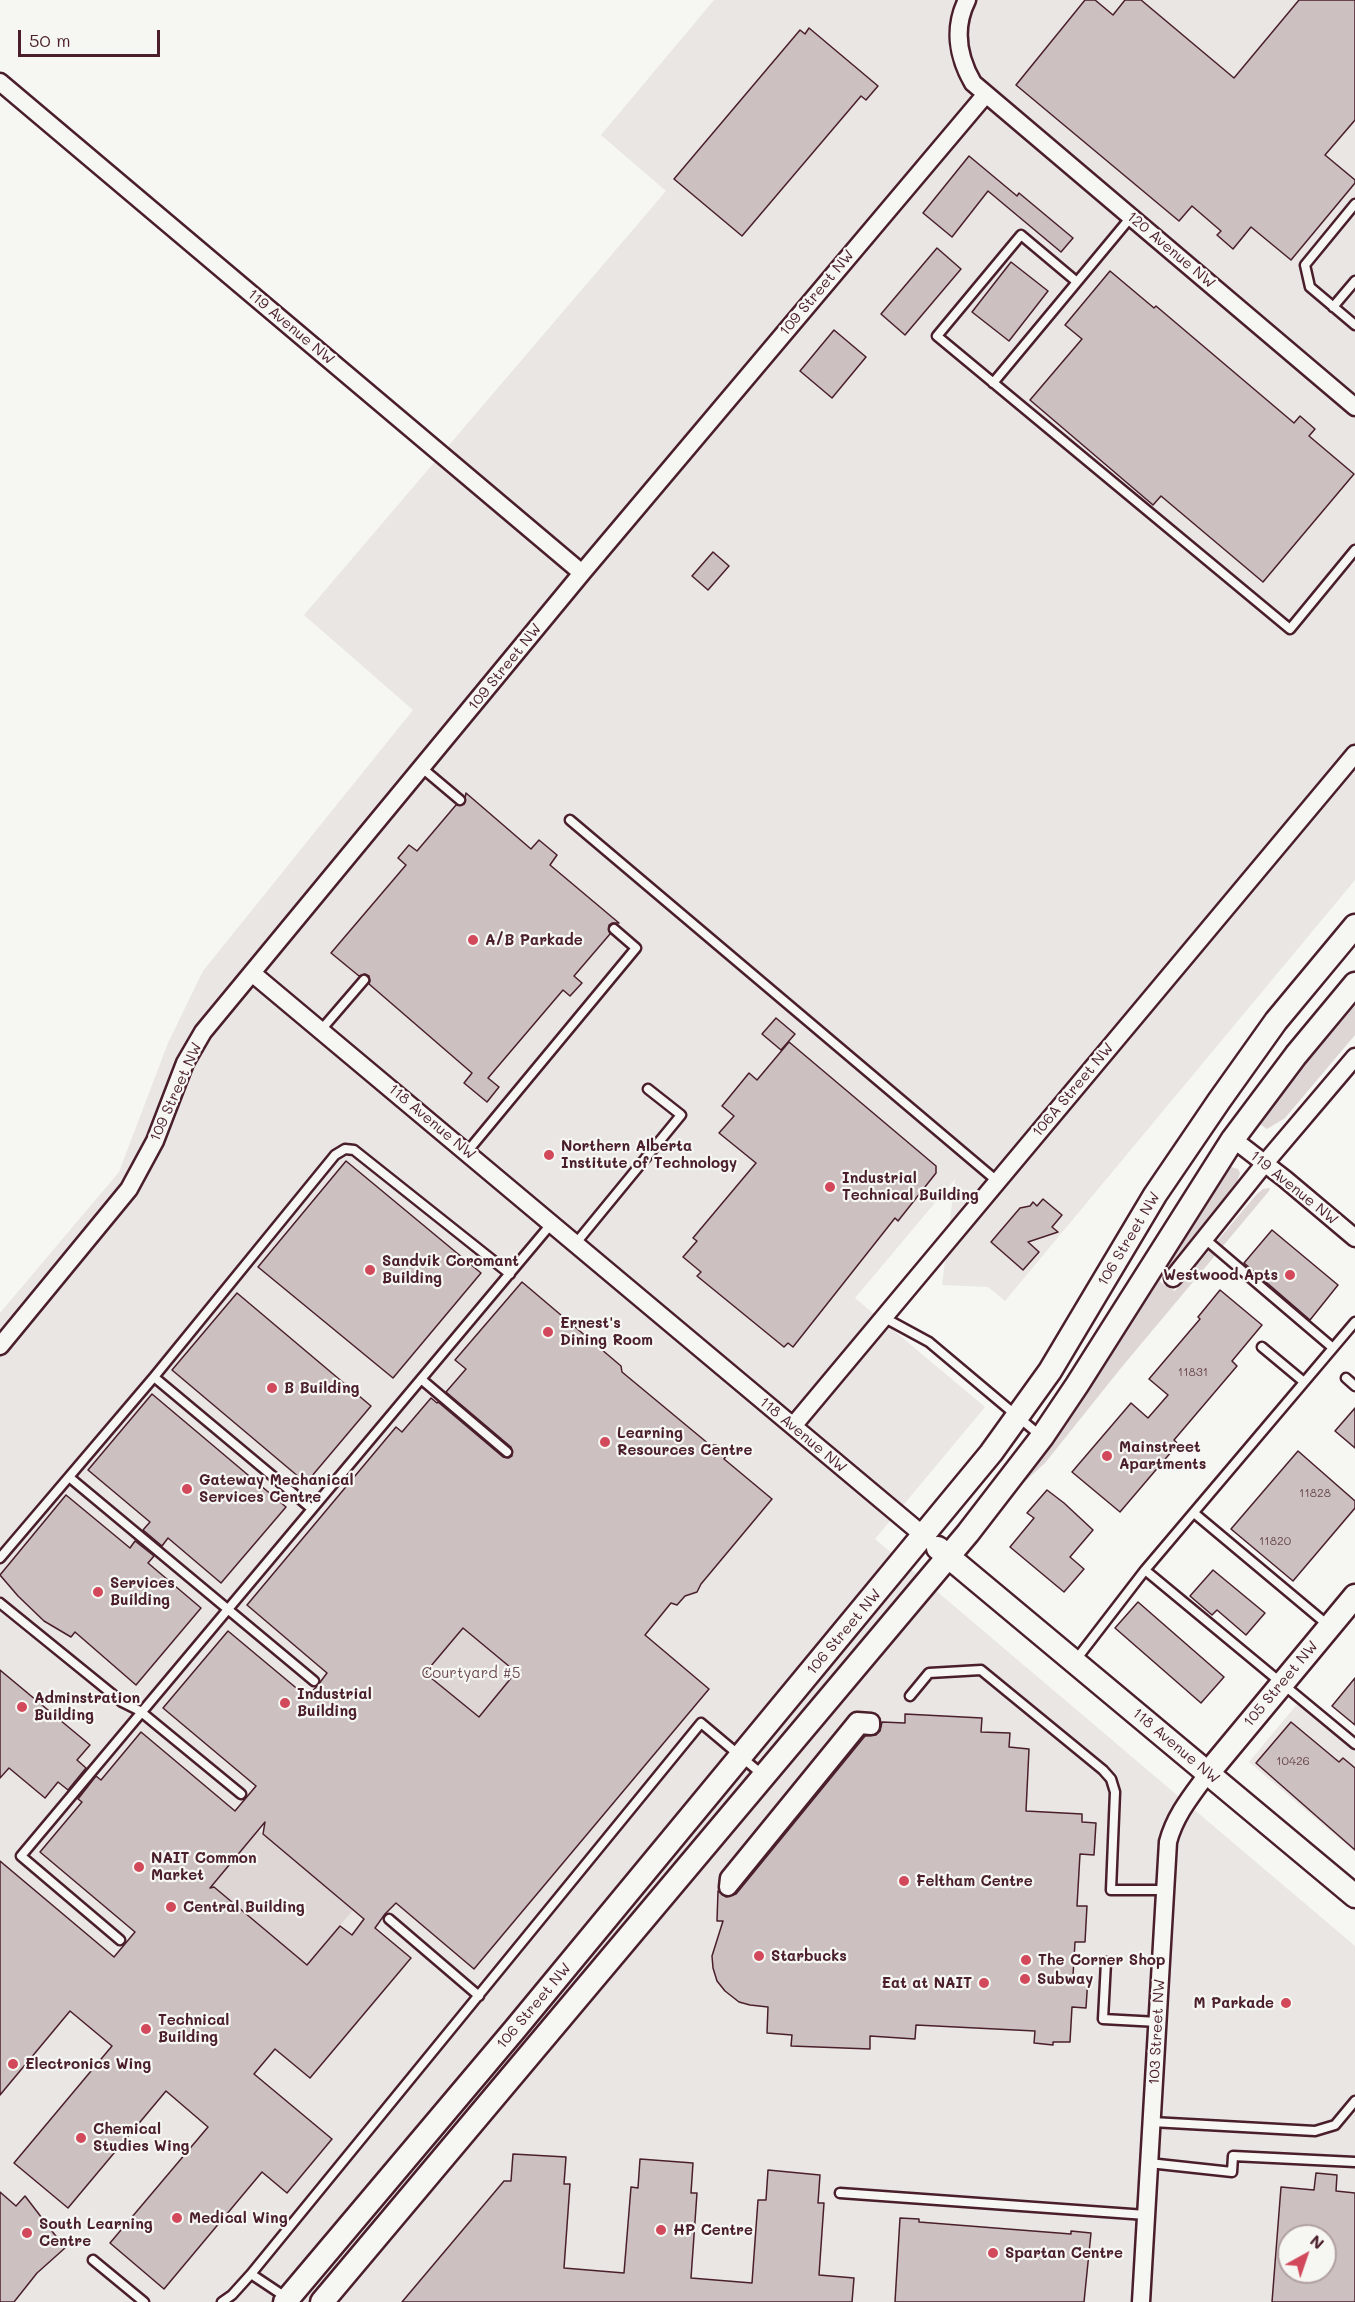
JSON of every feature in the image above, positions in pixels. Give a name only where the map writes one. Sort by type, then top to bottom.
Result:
[{"type":"main road","name":"106 Street NW","points":[[288,2301],[923,1536],[1018,1418],[1050,1371],[1155,1195],[1219,1101],[1276,1021],[1355,926]]},
{"type":"main road","name":"106 Street NW","points":[[322,2302],[949,1557],[1042,1437],[1233,1139],[1296,1055],[1355,984]]},
{"type":"main road","name":"118 Avenue NW","points":[[923,1536],[1355,1896]]},
{"type":"main road","name":"105 Street NW","points":[[1208,1773],[1355,1596]]},
{"type":"street","points":[[967,0],[958,29],[960,51],[966,70],[974,83],[986,94]]},
{"type":"street","name":"119 Avenue NW","points":[[0,82],[582,573]]},
{"type":"street","name":"120 Avenue NW","points":[[986,94],[1355,407]]},
{"type":"street","name":"109 Street NW","points":[[0,1346],[129,1189],[154,1141],[193,1046],[582,573],[986,94]]},
{"type":"street","name":"106A Street NW","points":[[793,1426],[1355,754]]},
{"type":"street","name":"118 Avenue NW","points":[[252,973],[923,1536]]},
{"type":"street","points":[[1173,1278],[1265,1163],[1355,1057]]},
{"type":"street","name":"119 Avenue NW","points":[[1233,1139],[1355,1238]]},
{"type":"street","points":[[857,1721],[872,1722],[871,1726],[860,1725],[728,1887],[729,1878],[857,1721]]},
{"type":"street","name":"103 Street NW","points":[[1141,2302],[1168,1842],[1172,1826],[1181,1810],[1208,1773]]},
{"type":"lane","points":[[1355,204],[1305,265],[1310,287],[1355,325]]},
{"type":"lane","points":[[993,383],[1131,217]]},
{"type":"lane","points":[[1077,282],[1021,235],[937,336],[1290,629],[1355,550]]},
{"type":"lane","points":[[1334,307],[1355,281]]},
{"type":"lane","points":[[422,768],[460,800]]},
{"type":"lane","points":[[570,820],[997,1181]]},
{"type":"lane","points":[[467,1152],[636,948],[614,929]]},
{"type":"lane","points":[[321,1029],[363,980]]},
{"type":"lane","points":[[576,1244],[681,1115],[648,1089]]},
{"type":"lane","points":[[0,1558],[154,1377],[335,1155],[345,1149],[354,1150],[510,1274]]},
{"type":"lane","points":[[120,1940],[21,1856],[140,1711],[552,1223]]},
{"type":"lane","points":[[1205,1239],[1333,1348]]},
{"type":"lane","points":[[883,1316],[924,1338],[1042,1437]]},
{"type":"lane","points":[[1075,1661],[1145,1570],[1355,1322]]},
{"type":"lane","points":[[1262,1347],[1304,1382]]},
{"type":"lane","points":[[154,1377],[312,1509]]},
{"type":"lane","points":[[1346,1378],[1355,1386]]},
{"type":"lane","points":[[421,1379],[507,1452]]},
{"type":"lane","points":[[69,1477],[314,1681]]},
{"type":"lane","points":[[1194,1513],[1330,1626]]},
{"type":"lane","points":[[1145,1570],[1355,1744]]},
{"type":"lane","points":[[0,1603],[122,1702],[140,1711],[241,1794]]},
{"type":"lane","points":[[910,1696],[929,1674],[981,1670],[1111,1779],[1115,1791],[1111,1890],[1166,1890]]},
{"type":"lane","points":[[222,2302],[232,2295],[251,2274],[701,1723],[765,1776]]},
{"type":"lane","points":[[389,1919],[479,1996]]},
{"type":"lane","points":[[1106,1962],[1103,2019],[1158,2022]]},
{"type":"lane","points":[[1152,2122],[1315,2131],[1335,2125],[1355,2101]]},
{"type":"lane","points":[[1149,2163],[1232,2172],[1233,2156],[1355,2162]]},
{"type":"lane","points":[[840,2193],[1146,2215]]},
{"type":"lane","points":[[93,2260],[144,2302]]},
{"type":"lane","points":[[251,2274],[288,2301]]},
{"type":"shaded area","name":"Northern Alberta Institute of Technology","points":[[714,0],[1355,0],[1355,880],[1005,1301],[988,1287],[942,1285],[955,1179],[855,1298],[985,1407],[875,1539],[1355,1946],[1355,2302],[0,2302],[0,1313],[119,1172],[168,1043],[203,971],[413,710],[304,615],[666,191],[601,135]]},
{"type":"shaded area","points":[[1299,1702],[1355,1750],[1355,1852],[1249,1762]]},
{"type":"green space","points":[[1355,1002],[1355,1035],[1285,1118],[1267,1129],[1261,1125],[1266,1110]]},
{"type":"green space","points":[[1231,1167],[1238,1169],[1240,1173],[1235,1188],[1160,1282],[1175,1291],[1256,1195],[1263,1189],[1270,1188],[1269,1191],[1045,1463],[1021,1485],[1086,1393],[1225,1172]]},
{"type":"green space","name":"Courtyard #5","points":[[463,1628],[516,1672],[479,1717],[425,1673]]},
{"type":"green space","points":[[258,1830],[353,1910],[307,1965],[212,1885]]},
{"type":"building","points":[[1085,0],[1095,0],[1113,15],[1125,0],[1141,0],[1234,78],[1299,0],[1355,0],[1355,120],[1325,155],[1355,180],[1355,183],[1291,260],[1251,227],[1233,249],[1217,235],[1221,231],[1192,206],[1179,221],[1016,85]]},
{"type":"building","points":[[809,28],[878,86],[866,100],[861,96],[742,236],[674,179],[800,30],[805,34]]},
{"type":"building","points":[[969,156],[1017,196],[1019,193],[1073,238],[1061,252],[988,191],[952,237],[923,213]]},
{"type":"building","points":[[937,248],[961,269],[905,335],[881,314]]},
{"type":"building","points":[[1011,262],[1048,291],[1009,341],[972,312]]},
{"type":"building","points":[[1110,271],[1154,308],[1156,306],[1294,423],[1300,416],[1315,429],[1309,436],[1354,474],[1263,582],[1161,496],[1153,505],[1030,400],[1082,339],[1065,325]]},
{"type":"building","points":[[834,330],[866,357],[832,398],[800,371]]},
{"type":"building","points":[[713,552],[729,566],[708,590],[692,576]]},
{"type":"building","name":"A/B Parkade","points":[[466,793],[531,849],[539,840],[557,855],[550,865],[619,923],[609,925],[610,934],[574,976],[582,983],[570,996],[563,990],[488,1078],[499,1087],[487,1102],[464,1083],[472,1073],[369,984],[369,976],[365,974],[359,976],[331,953],[406,865],[398,858],[409,845],[417,851],[456,805],[464,804]]},
{"type":"building","points":[[776,1018],[795,1034],[781,1050],[762,1034]]},
{"type":"building","name":"Industrial Technical Building","points":[[789,1042],[936,1166],[936,1173],[898,1221],[895,1218],[793,1347],[788,1343],[784,1347],[697,1276],[701,1272],[683,1257],[697,1241],[693,1238],[756,1163],[719,1133],[734,1116],[722,1106],[749,1073],[757,1080]]},
{"type":"building","name":"Sandvik Coromant Building","points":[[346,1161],[481,1273],[393,1378],[258,1267]]},
{"type":"building","points":[[1043,1199],[1062,1215],[1052,1227],[1058,1232],[1028,1242],[1039,1252],[1023,1270],[991,1242],[1020,1208],[1030,1206],[1033,1202],[1037,1206]]},
{"type":"building","name":"Westwood Apts","points":[[1272,1230],[1338,1285],[1310,1320],[1244,1263]]},
{"type":"building","points":[[522,1282],[621,1366],[622,1372],[710,1445],[716,1445],[727,1455],[724,1459],[772,1499],[701,1584],[697,1592],[685,1596],[677,1605],[671,1603],[645,1635],[709,1689],[474,1969],[396,1903],[385,1914],[375,1928],[411,1958],[310,2078],[275,2049],[254,2074],[332,2139],[287,2193],[262,2172],[164,2289],[110,2243],[208,2127],[166,2091],[68,2208],[14,2163],[112,2046],[70,2011],[0,2095],[0,1861],[114,1957],[135,1932],[40,1852],[82,1802],[78,1799],[96,1776],[101,1780],[141,1732],[235,1811],[256,1786],[163,1708],[228,1631],[307,1697],[318,1685],[327,1673],[247,1605],[396,1427],[402,1432],[431,1398],[503,1457],[512,1456],[511,1447],[446,1392],[466,1369],[455,1360]],"holes":[[[463,1628],[516,1672],[479,1717],[425,1673]],[[265,1822],[263,1834],[364,1919],[352,1935],[340,1926],[307,1965],[214,1887],[210,1888]]]},
{"type":"building","points":[[1220,1290],[1262,1325],[1232,1361],[1237,1366],[1174,1440],[1178,1444],[1120,1512],[1072,1472],[1131,1403],[1148,1418],[1168,1395],[1149,1379],[1200,1319],[1198,1317]]},
{"type":"building","name":"B Building","points":[[237,1293],[371,1406],[306,1483],[172,1370]]},
{"type":"building","name":"Gateway Mechanical Services Centre","points":[[152,1394],[286,1507],[221,1583],[168,1538],[162,1546],[143,1530],[150,1522],[88,1470]]},
{"type":"building","points":[[1355,1408],[1355,1448],[1335,1431]]},
{"type":"building","points":[[1298,1451],[1355,1501],[1355,1508],[1293,1581],[1231,1529]]},
{"type":"building","points":[[1047,1490],[1093,1530],[1070,1557],[1084,1569],[1064,1592],[1010,1547],[1034,1518],[1027,1513]]},
{"type":"building","name":"Services Building","points":[[66,1495],[130,1548],[135,1541],[154,1556],[148,1563],[201,1608],[136,1685],[75,1632],[71,1637],[44,1621],[0,1575]]},
{"type":"building","points":[[1213,1570],[1265,1613],[1246,1635],[1217,1610],[1212,1615],[1190,1596]]},
{"type":"building","points":[[1138,1602],[1224,1677],[1201,1703],[1115,1628]]},
{"type":"building","name":"Adminstration Building","points":[[0,1670],[90,1745],[77,1760],[86,1768],[68,1790],[58,1782],[45,1798],[9,1768],[0,1778]]},
{"type":"building","points":[[1355,1678],[1355,1725],[1332,1706]]},
{"type":"building","name":"Feltham Centre","points":[[905,1714],[982,1718],[981,1732],[1010,1733],[1009,1747],[1029,1749],[1026,1811],[1082,1814],[1082,1822],[1096,1823],[1094,1855],[1080,1854],[1077,1906],[1087,1906],[1085,1942],[1075,1942],[1073,1976],[1088,1977],[1086,2008],[1072,2007],[1070,2042],[1053,2042],[1053,2045],[1034,2043],[1035,2031],[916,2025],[915,2039],[870,2036],[870,2049],[791,2046],[792,2035],[767,2033],[768,2007],[739,2002],[717,1981],[712,1956],[723,1921],[717,1921],[718,1891],[726,1897],[736,1894],[865,1736],[876,1735],[880,1731],[882,1722],[905,1723]]},
{"type":"building","points":[[1291,1722],[1339,1762],[1343,1758],[1355,1768],[1355,1850],[1256,1763]]},
{"type":"building","name":"HP Centre","points":[[513,2154],[566,2157],[564,2184],[570,2184],[564,2268],[624,2273],[631,2187],[638,2188],[640,2159],[693,2163],[691,2193],[697,2193],[691,2278],[752,2283],[758,2200],[766,2200],[768,2170],[820,2175],[818,2203],[824,2203],[819,2275],[854,2278],[852,2302],[402,2302],[504,2181],[511,2181]]},
{"type":"building","points":[[1316,2173],[1337,2175],[1336,2191],[1355,2193],[1355,2302],[1272,2302],[1277,2238],[1277,2284],[1337,2284],[1337,2224],[1278,2224],[1281,2187],[1314,2190]]},
{"type":"building","name":"South Learning Centre","points":[[0,2192],[16,2206],[25,2196],[65,2248],[37,2273],[14,2302],[0,2302]]},
{"type":"building","name":"Spartan Centre","points":[[900,2218],[919,2219],[919,2222],[1071,2234],[1071,2231],[1091,2233],[1084,2302],[895,2302]]},
{"type":"place","name":"A/B Parkade","points":[[473,940]]},
{"type":"place","name":"Northern Alberta Institute of Technology","points":[[549,1155]]},
{"type":"place","name":"Industrial Technical Building","points":[[830,1187]]},
{"type":"place","name":"Sandvik Coromant Building","points":[[370,1270]]},
{"type":"place","name":"Westwood Apts","points":[[1290,1275]]},
{"type":"place","name":"Ernest's Dining Room","points":[[548,1332]]},
{"type":"place","name":"B Building","points":[[272,1388]]},
{"type":"place","name":"Learning Resources Centre","points":[[605,1442]]},
{"type":"place","name":"Mainstreet Apartments","points":[[1107,1456]]},
{"type":"place","name":"Gateway Mechanical Services Centre","points":[[187,1489]]},
{"type":"place","name":"Services Building","points":[[98,1592]]},
{"type":"place","name":"Industrial Building","points":[[285,1703]]},
{"type":"place","name":"Adminstration Building","points":[[22,1707]]},
{"type":"place","name":"NAIT Common Market","points":[[139,1867]]},
{"type":"place","name":"Feltham Centre","points":[[904,1881]]},
{"type":"place","name":"Central Building","points":[[171,1907]]},
{"type":"place","name":"Starbucks","points":[[759,1956]]},
{"type":"place","name":"The Corner Shop","points":[[1026,1960]]},
{"type":"place","name":"Subway","points":[[1025,1979]]},
{"type":"place","name":"Eat at NAIT","points":[[984,1983]]},
{"type":"place","name":"M Parkade","points":[[1286,2003]]},
{"type":"place","name":"Technical Building","points":[[146,2029]]},
{"type":"place","name":"Electronics Wing","points":[[13,2064]]},
{"type":"place","name":"Chemical Studies Wing","points":[[81,2138]]},
{"type":"place","name":"Medical Wing","points":[[177,2218]]},
{"type":"place","name":"HP Centre","points":[[661,2230]]},
{"type":"place","name":"South Learning Centre","points":[[27,2233]]},
{"type":"place","name":"Spartan Centre","points":[[993,2253]]}]
